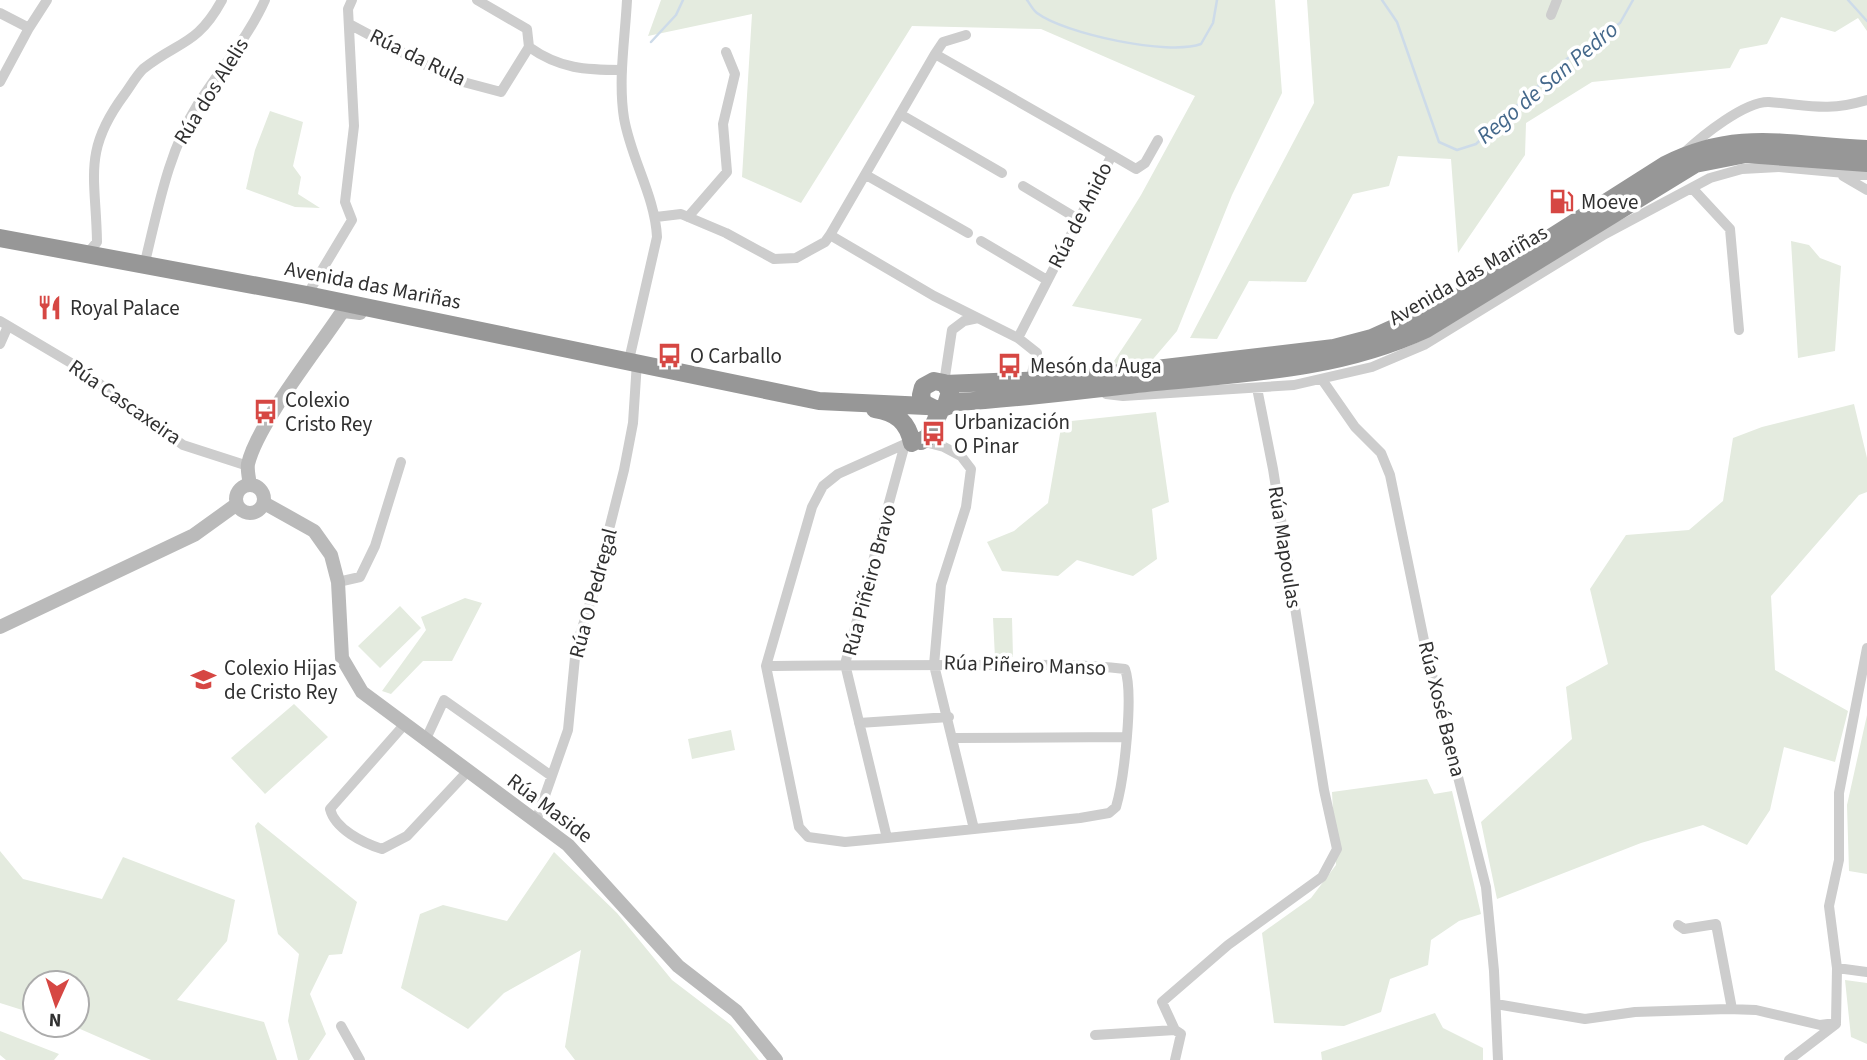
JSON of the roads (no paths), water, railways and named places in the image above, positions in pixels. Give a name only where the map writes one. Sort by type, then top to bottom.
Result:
[{"type":"highway","name":"Avenida das Mariñas","points":[[945,384],[1052,380],[1289,355],[1372,338],[1445,305],[1679,158],[1732,142],[1783,142],[1867,149]]},
{"type":"highway","name":"Avenida das Mariñas","points":[[0,238],[307,295],[842,404],[935,407],[1071,390],[1285,369],[1341,360],[1392,345],[1467,306],[1638,198],[1707,161],[1746,154],[1867,163]]},
{"type":"highway","points":[[842,404],[896,415],[912,440],[935,407],[950,392],[945,384],[934,380],[923,387],[921,395],[935,407]]},
{"type":"highway","name":"Avenida das Mariñas","points":[[735,382],[869,398],[897,397],[923,387]]},
{"type":"street","points":[[0,82],[47,0]]},
{"type":"street","points":[[86,255],[97,242],[93,160],[104,122],[142,70],[193,40],[214,16],[222,0]]},
{"type":"street","name":"Rúa da Rula","points":[[307,295],[352,220],[345,202],[354,126],[351,25],[348,9],[352,0]]},
{"type":"street","points":[[477,0],[527,29],[529,47],[549,62],[579,71],[622,70]]},
{"type":"street","points":[[627,0],[622,70],[624,117],[632,151],[656,217],[681,214],[726,233],[774,259],[796,258],[825,242],[943,42],[966,35]]},
{"type":"street","points":[[1551,15],[1557,0]]},
{"type":"street","name":"Rúa dos Alelis","points":[[144,266],[171,155],[198,104],[237,48],[263,1]]},
{"type":"street","points":[[0,13],[29,28]]},
{"type":"street","name":"Rúa da Rula","points":[[351,25],[452,79],[501,92],[529,47]]},
{"type":"street","points":[[688,217],[727,172],[723,124],[735,74],[726,52]]},
{"type":"street","name":"Rúa de Anido","points":[[935,54],[1112,155],[1018,338]]},
{"type":"street","name":"Avenida das Mariñas","points":[[1679,158],[1697,141],[1751,106],[1768,102],[1810,108],[1840,108],[1867,100]]},
{"type":"street","points":[[900,114],[1002,173]]},
{"type":"street","points":[[1112,155],[1136,169],[1146,163],[1158,140]]},
{"type":"street","name":"Avenida das Mariñas","points":[[1071,390],[1123,396],[1323,381],[1373,367],[1424,345],[1605,234],[1710,178],[1742,169],[1779,167],[1867,175]]},
{"type":"street","name":"Avenida das Mariñas","points":[[1840,174],[1867,190]]},
{"type":"street","points":[[866,175],[968,233]]},
{"type":"street","points":[[1023,186],[1079,219]]},
{"type":"street","points":[[1692,188],[1730,229],[1739,330]]},
{"type":"street","name":"Rúa O Pedregal","points":[[536,821],[568,730],[576,647],[592,597],[624,470],[633,423],[633,361],[654,256],[656,217]]},
{"type":"street","points":[[830,235],[1018,338],[1037,353],[1032,373]]},
{"type":"street","points":[[981,241],[1047,280]]},
{"type":"street","points":[[229,281],[242,288],[327,307],[332,318],[331,327]]},
{"type":"street","points":[[250,485],[247,466],[253,450],[283,398],[340,315],[349,311],[419,324],[450,324]]},
{"type":"street","points":[[945,384],[952,330],[959,324],[978,318]]},
{"type":"street","name":"Rúa Cascaxeira","points":[[0,344],[4,323],[71,363],[183,445],[247,466]]},
{"type":"street","points":[[983,384],[996,378],[1032,373],[1052,380]]},
{"type":"street","name":"Rúa Xosé Baena","points":[[1323,381],[1355,427],[1381,453],[1390,475],[1427,655],[1486,887],[1498,1060]]},
{"type":"street","name":"Rúa Mapoulas","points":[[1175,1030],[1162,1002],[1228,945],[1322,877],[1337,849],[1324,790],[1273,469],[1257,388]]},
{"type":"street","name":"Rúa Piñeiro Bravo","points":[[887,838],[845,664],[912,440]]},
{"type":"street","name":"Rúa Piñeiro Manso","points":[[912,440],[952,451],[961,456],[971,469],[966,506],[941,585],[934,665],[1091,665],[1125,669],[1129,679],[1125,737],[1118,800],[1109,813],[845,842],[820,841],[808,837],[799,827],[766,666],[812,507],[823,486],[838,474],[912,440]]},
{"type":"street","points":[[338,582],[360,577],[375,546],[401,462]]},
{"type":"street","points":[[250,485],[261,491],[264,503],[252,513],[243,512],[237,504],[238,491],[250,485]]},
{"type":"street","name":"Rúa Maside","points":[[264,503],[314,531],[331,555],[338,582],[342,658],[362,692],[536,821],[590,867],[678,966],[736,1011],[776,1060]]},
{"type":"street","points":[[0,626],[194,535],[237,504]]},
{"type":"street","points":[[1789,1060],[1836,1023],[1838,968],[1829,906],[1839,860],[1839,793],[1867,648]]},
{"type":"street","points":[[766,666],[934,665],[949,717],[974,829]]},
{"type":"street","points":[[425,741],[444,700],[550,775]]},
{"type":"street","points":[[859,723],[949,717]]},
{"type":"street","points":[[404,725],[330,809],[336,822],[365,843],[382,849],[407,836],[467,772]]},
{"type":"street","points":[[954,738],[1125,737]]},
{"type":"street","points":[[1678,925],[1684,929],[1716,924],[1732,1009]]},
{"type":"street","points":[[1838,968],[1867,972]]},
{"type":"street","points":[[1496,1004],[1585,1019],[1635,1012],[1732,1009],[1756,1010],[1820,1025],[1836,1023]]},
{"type":"street","points":[[341,1026],[360,1060]]},
{"type":"street","points":[[1096,1035],[1175,1030],[1181,1034],[1175,1060]]},
{"type":"waterway","name":"Rego de San Pedro","points":[[651,42],[676,15],[683,0]]},
{"type":"waterway","name":"Rego de San Pedro","points":[[1027,0],[1037,13],[1070,28],[1118,41],[1166,47],[1201,44],[1213,23],[1217,0]]},
{"type":"waterway","name":"Rego de San Pedro","points":[[1382,0],[1397,22],[1439,142],[1457,150],[1476,144],[1568,58],[1620,23],[1633,0]]},
{"type":"waterway","name":"Rego de San Pedro","points":[[1848,0],[1867,21]]},
{"type":"place","name":"Moeve","points":[[1561,202]]},
{"type":"place","name":"Royal Palace","points":[[50,308]]},
{"type":"place","name":"O Carballo","points":[[670,356]]},
{"type":"place","name":"Mesón da Auga","points":[[1010,366]]},
{"type":"place","name":"Colexio Cristo Rey","points":[[265,412]]},
{"type":"place","name":"Urbanización O Pinar","points":[[934,434]]},
{"type":"place","name":"Colexio Hijas de Cristo Rey","points":[[204,680]]}]
